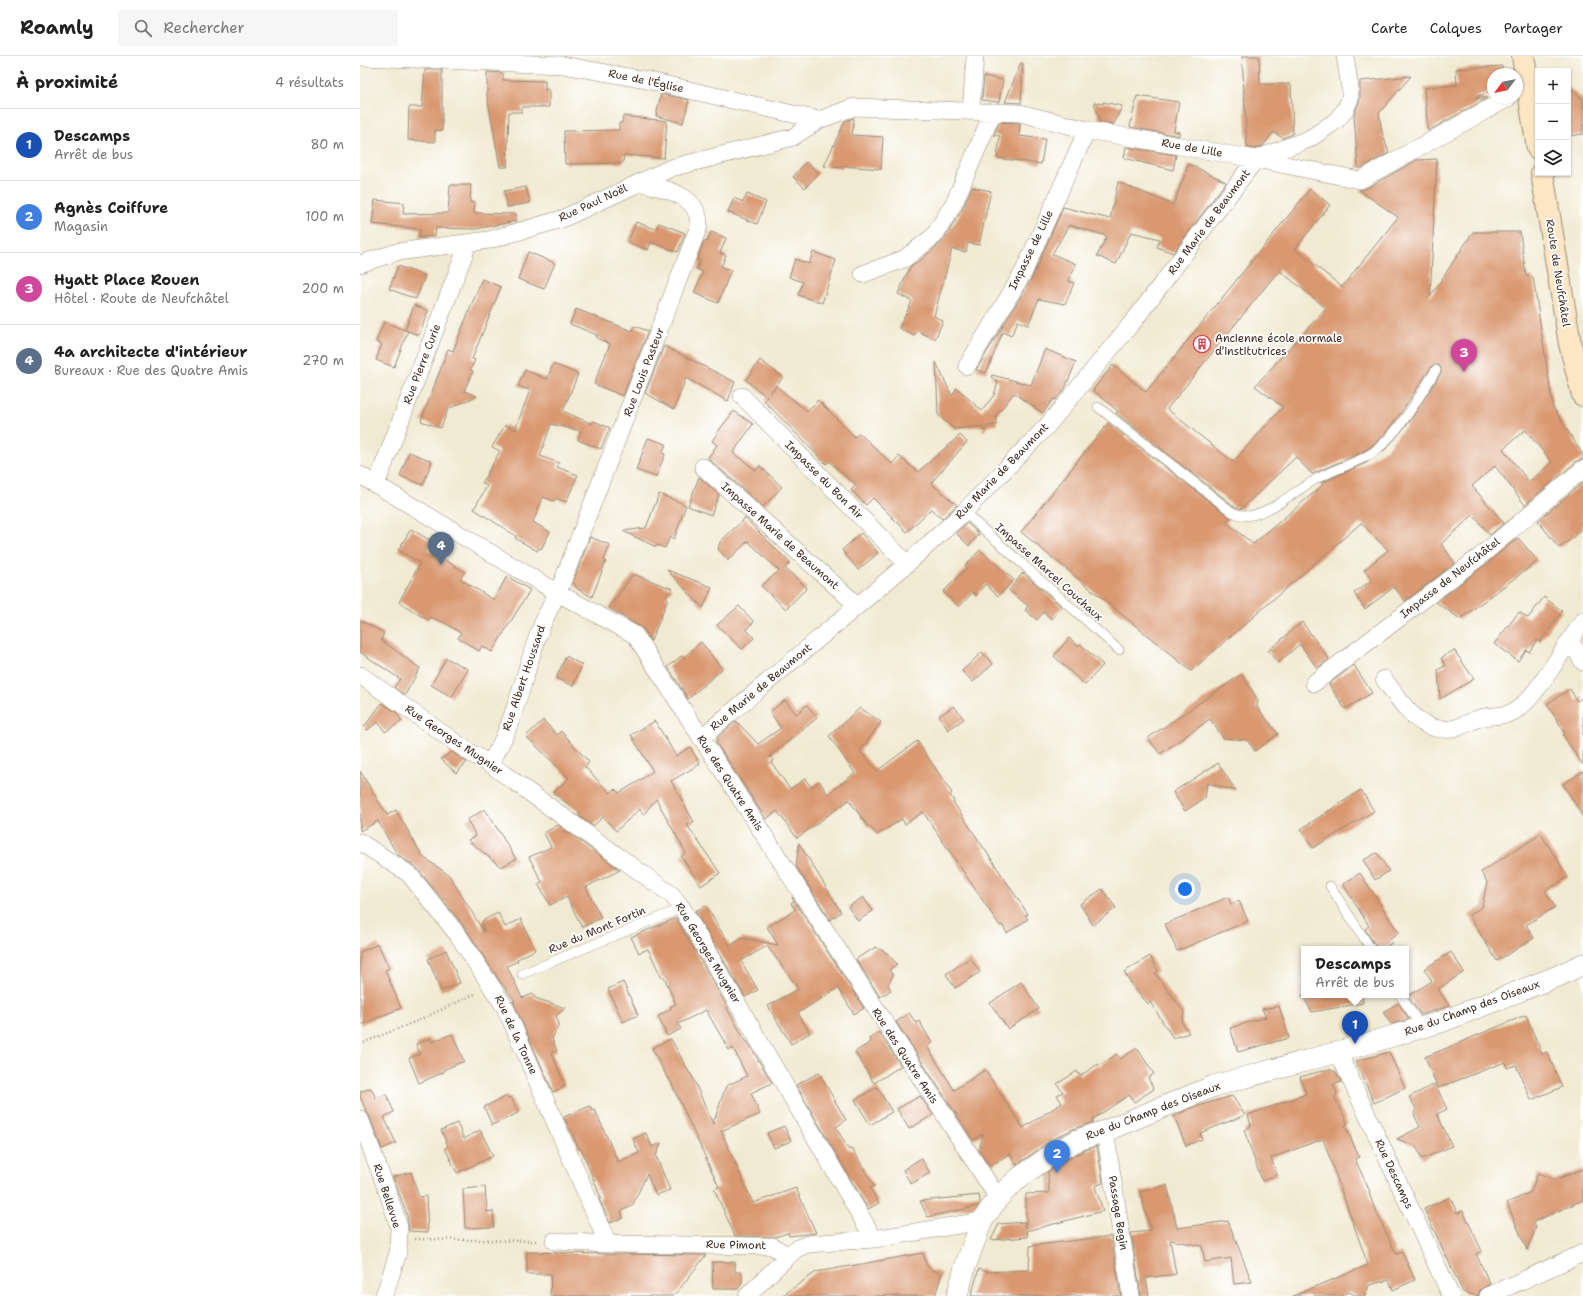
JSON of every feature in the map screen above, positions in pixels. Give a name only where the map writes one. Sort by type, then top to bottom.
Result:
[{"type":"main road","points":[[1523,56],[1523,68]]},
{"type":"main road","points":[[1523,90],[1536,140]]},
{"type":"main road","name":"Route de Neufchâtel","points":[[1542,176],[1570,344],[1583,395]]},
{"type":"street","points":[[971,112],[975,56]]},
{"type":"street","points":[[1256,159],[1309,138],[1336,121],[1350,99],[1346,56]]},
{"type":"street","name":"Rue de l'Église","points":[[360,57],[563,65],[646,80],[819,120]]},
{"type":"street","name":"Rue de Lille","points":[[819,120],[854,107],[1020,113],[1086,130],[1256,159],[1360,180],[1497,104]]},
{"type":"street","points":[[863,274],[904,259],[934,236],[954,203],[993,112]]},
{"type":"street","name":"Rue Paul Noël","points":[[360,264],[397,252],[468,244],[489,240],[562,219],[671,168],[793,138],[819,120]]},
{"type":"street","name":"Impasse de Lille","points":[[967,366],[1023,273],[1086,130]]},
{"type":"street","name":"Rue Marie de Beaumont","points":[[701,738],[907,564],[964,512],[1047,426],[1136,318],[1256,159]]},
{"type":"street","name":"Rue Louis Pasteur","points":[[558,592],[699,226],[699,219],[696,211],[685,198],[678,194],[640,182]]},
{"type":"street","name":"Rue Pierre Curie","points":[[376,485],[468,244]]},
{"type":"street","name":"Impasse du Bon Air","points":[[742,396],[907,564]]},
{"type":"street","name":"Impasse Marie de Beaumont","points":[[703,467],[857,605]]},
{"type":"street","name":"Impasse de Neufchâtel","points":[[1314,683],[1478,558],[1583,469]]},
{"type":"street","name":"Rue des Quatre Amis","points":[[360,475],[558,592],[635,635],[998,1198]]},
{"type":"street","name":"Rue Albert Houssard","points":[[490,764],[504,738],[533,648],[551,604],[558,592]]},
{"type":"street","points":[[1384,679],[1406,709],[1415,718],[1432,728],[1452,729],[1479,718],[1512,713],[1521,707],[1544,679],[1583,621]]},
{"type":"street","points":[[1570,640],[1583,662]]},
{"type":"street","name":"Rue Georges Mugnier","points":[[360,675],[469,752],[490,764],[672,895],[682,908],[874,1239]]},
{"type":"street","name":"Rue de la Tonne","points":[[360,842],[409,874],[458,934],[493,986],[506,1009],[608,1244]]},
{"type":"street","name":"Rue du Champ des Oiseaux","points":[[957,1296],[966,1264],[982,1221],[998,1198],[1020,1177],[1058,1151],[1078,1140],[1105,1131],[1214,1086],[1422,1028],[1551,979],[1583,964]]},
{"type":"street","name":"Rue Descamps","points":[[1338,1052],[1451,1296]]},
{"type":"street","name":"Rue Bellevue","points":[[360,1119],[388,1193],[399,1227],[398,1246]]},
{"type":"street","name":"Passage Begin","points":[[1105,1131],[1131,1296]]},
{"type":"street","points":[[747,1296],[796,1249],[808,1244],[874,1239],[982,1221]]},
{"type":"street","name":"Rue Pimont","points":[[554,1242],[772,1246],[788,1256]]},
{"type":"street","points":[[384,1296],[398,1246]]},
{"type":"street","points":[[1488,1296],[1583,1253]]},
{"type":"lane","points":[[1098,407],[1232,512],[1242,516],[1253,515],[1273,506],[1324,475],[1343,468],[1372,453],[1396,430],[1436,370]]},
{"type":"lane","name":"Impasse Marcel Couchaux","points":[[964,512],[1119,650]]},
{"type":"lane","points":[[1330,886],[1369,946]]},
{"type":"lane","name":"Rue du Mont Fortin","points":[[522,974],[682,908]]},
{"type":"lane","points":[[1402,998],[1422,1028]]},
{"type":"path","points":[[360,1044],[417,1021],[474,995]]},
{"type":"path","points":[[398,1246],[554,1242]]},
{"type":"building","points":[[1242,56],[1259,56],[1260,84],[1291,84],[1293,134],[1283,138],[1273,132],[1263,146],[1254,149],[1247,147]]},
{"type":"building","points":[[1021,63],[1023,64],[1021,103],[1005,102]]},
{"type":"building","points":[[1502,66],[1502,68],[1487,68],[1487,93],[1474,98],[1487,98],[1428,131],[1424,88],[1457,85],[1456,69]]},
{"type":"building","points":[[425,70],[442,70],[442,131],[435,130],[435,142],[408,140],[409,107],[422,107]]},
{"type":"building","points":[[487,72],[503,73],[503,80],[545,81],[545,90],[549,90],[549,107],[522,107],[522,112],[509,112],[507,167],[500,167],[487,95]]},
{"type":"building","points":[[984,76],[1003,80],[999,102],[982,100]]},
{"type":"building","points":[[1411,76],[1379,113],[1382,132],[1389,153],[1361,168],[1358,168],[1354,115],[1360,99],[1360,81]]},
{"type":"building","points":[[1571,89],[1583,99],[1583,134],[1571,136]]},
{"type":"building","points":[[661,94],[689,100],[683,123],[656,116]]},
{"type":"building","points":[[1137,96],[1179,102],[1174,131],[1179,132],[1179,136],[1130,127]]},
{"type":"building","points":[[1094,102],[1103,104],[1103,102],[1122,106],[1114,124],[1100,122]]},
{"type":"building","points":[[623,116],[667,121],[664,158],[624,155],[623,163],[565,164],[564,131],[619,130],[619,123],[622,123]]},
{"type":"building","points":[[854,118],[852,135],[883,137],[881,169],[824,166],[845,121]]},
{"type":"building","points":[[999,122],[1020,123],[1019,136],[1045,139],[1041,164],[997,158],[1000,136],[994,135]]},
{"type":"building","points":[[1126,147],[1176,155],[1173,170],[1124,158]]},
{"type":"building","points":[[1437,159],[1430,297],[1473,232],[1520,232],[1526,276],[1533,277],[1553,407],[1583,455],[1583,459],[1577,461],[1525,505],[1495,466],[1472,486],[1504,523],[1490,535],[1473,515],[1441,544],[1455,563],[1405,601],[1394,587],[1365,609],[1354,593],[1372,580],[1364,570],[1388,550],[1361,523],[1191,671],[1021,532],[1108,423],[1231,518],[1226,522],[1253,544],[1323,485],[1321,483],[1366,463],[1387,448],[1410,421],[1441,373],[1441,368],[1439,365],[1434,365],[1431,367],[1400,414],[1386,432],[1373,445],[1360,453],[1312,474],[1296,457],[1241,509],[1235,507],[1116,413],[1118,411],[1093,390],[1113,365],[1146,392],[1310,189],[1330,205],[1295,249],[1342,287],[1398,217],[1359,190],[1365,189],[1417,160]],"holes":[[[1279,270],[1326,308],[1255,386],[1283,407],[1233,462],[1167,409]],[[1525,430],[1552,462],[1529,482],[1503,449]]]},
{"type":"building","points":[[806,162],[819,173],[805,188],[793,177]]},
{"type":"building","points":[[1189,164],[1226,182],[1173,253],[1157,247],[1160,239],[1131,232],[1116,264],[1097,256],[1107,236],[1069,225],[1052,254],[1076,264],[1069,281],[1074,283],[1065,304],[1039,299],[1028,325],[1018,321],[1011,336],[1003,332],[986,373],[976,370],[1032,278],[1063,207],[1110,219],[1118,182],[1173,205]]},
{"type":"building","points":[[450,185],[471,185],[470,202],[475,203],[474,213],[516,214],[516,221],[476,229],[436,228],[435,236],[419,238],[420,229],[372,224],[375,200],[404,203],[403,214],[448,213]]},
{"type":"building","points":[[526,187],[530,203],[507,207],[504,191]]},
{"type":"building","points":[[972,187],[991,191],[979,245],[968,243],[966,252],[952,249],[934,316],[943,321],[935,339],[917,331],[914,336],[899,328],[912,301],[898,294],[910,267],[943,241],[963,208]]},
{"type":"building","points":[[747,194],[766,202],[757,224],[728,212],[734,198],[743,202]]},
{"type":"building","points":[[636,222],[656,229],[659,223],[685,233],[678,252],[651,242],[648,250],[628,242]]},
{"type":"building","points":[[711,232],[726,238],[720,253],[726,255],[721,267],[731,270],[718,303],[694,293],[703,272],[697,269],[700,261],[697,260],[704,241],[707,242]]},
{"type":"building","points":[[528,252],[555,263],[544,289],[518,279]]},
{"type":"building","points":[[813,252],[836,260],[822,303],[798,295],[803,282],[789,277],[795,259],[809,264]]},
{"type":"building","points":[[398,266],[425,276],[416,299],[389,289]]},
{"type":"building","points":[[482,279],[501,287],[472,359],[475,360],[470,370],[473,371],[464,391],[477,396],[448,409],[441,428],[421,421],[448,349],[453,351]]},
{"type":"building","points":[[414,305],[428,311],[419,335],[405,330]]},
{"type":"building","points":[[576,309],[632,331],[634,326],[648,331],[623,396],[594,384],[610,344],[596,338],[597,335],[570,324]]},
{"type":"building","points":[[384,322],[408,331],[394,367],[376,360],[382,344],[376,342]]},
{"type":"building","points":[[664,346],[735,382],[728,401],[686,378],[674,409],[645,393]]},
{"type":"building","points":[[1045,349],[1076,362],[1065,388],[1055,400],[1053,399],[1043,413],[1014,393],[996,416],[997,425],[988,426],[984,431],[982,430],[984,426],[954,429],[938,415],[936,362],[952,396],[957,388],[982,411],[994,395],[998,382],[991,377],[992,375],[1031,385]]},
{"type":"building","points":[[760,360],[783,377],[769,394],[776,386],[807,411],[818,400],[855,437],[859,433],[892,464],[899,456],[918,472],[960,435],[967,442],[931,483],[957,505],[942,519],[931,509],[907,532],[873,498],[866,505],[851,490],[856,485],[829,461],[826,464],[764,401],[767,397],[746,380]]},
{"type":"building","points":[[553,364],[578,374],[563,411],[592,424],[594,421],[610,428],[601,449],[578,440],[581,431],[551,424],[540,456],[559,463],[557,467],[578,475],[566,502],[556,498],[554,501],[543,497],[533,522],[550,532],[541,549],[539,548],[537,551],[515,538],[516,536],[474,509],[487,486],[482,483],[500,451],[492,447],[505,425],[515,430],[530,390],[518,386],[525,370],[547,379]]},
{"type":"building","points":[[734,411],[753,424],[733,453],[756,470],[760,466],[782,487],[763,507],[708,458],[717,445],[712,441]]},
{"type":"building","points":[[648,438],[666,444],[662,453],[665,454],[656,477],[636,470]]},
{"type":"building","points":[[409,452],[432,461],[423,485],[400,476]]},
{"type":"building","points":[[699,477],[719,495],[711,515],[688,506]]},
{"type":"building","points":[[1583,482],[1583,528],[1559,548],[1538,521]]},
{"type":"building","points":[[659,494],[686,505],[674,539],[670,537],[665,548],[657,545],[656,547],[623,531],[646,528]]},
{"type":"building","points":[[745,518],[790,563],[785,568],[807,588],[786,609],[761,586],[779,571],[748,541],[728,560],[718,549],[720,542]]},
{"type":"building","points":[[967,523],[979,534],[969,546],[956,533]]},
{"type":"building","points":[[411,529],[433,542],[428,550],[465,572],[460,579],[494,600],[507,576],[530,590],[492,652],[482,646],[479,651],[458,638],[461,633],[445,623],[430,617],[428,620],[399,602],[420,563],[398,550]]},
{"type":"building","points":[[861,533],[878,553],[858,570],[842,550]]},
{"type":"building","points":[[590,537],[610,545],[604,560],[606,561],[592,597],[578,589],[573,582]]},
{"type":"building","points":[[1518,538],[1538,561],[1460,619],[1436,602],[1484,566]]},
{"type":"building","points":[[980,550],[1014,580],[998,596],[985,584],[976,596],[973,592],[959,607],[943,592],[967,568],[965,566]]},
{"type":"building","points":[[667,570],[712,587],[703,608]]},
{"type":"building","points":[[1023,573],[1062,607],[1052,619],[1044,612],[1037,620],[1025,610],[1028,606],[1009,590]]},
{"type":"building","points":[[633,574],[673,589],[666,596],[668,599],[651,641],[644,629],[609,608]]},
{"type":"building","points":[[1544,597],[1562,611],[1540,642],[1537,640],[1529,652],[1526,650],[1518,661],[1494,644],[1519,612],[1528,618]]},
{"type":"building","points":[[739,606],[754,622],[746,629],[754,638],[742,649],[717,625]]},
{"type":"building","points":[[360,620],[384,633],[381,640],[420,668],[405,695],[394,687],[400,679],[360,652]]},
{"type":"building","points":[[1302,622],[1329,659],[1317,668],[1300,644],[1278,663],[1268,651]]},
{"type":"building","points":[[1069,638],[1078,646],[1080,644],[1103,665],[1085,685],[1054,656]]},
{"type":"building","points":[[701,642],[722,669],[688,699],[668,667],[681,656],[683,658]]},
{"type":"building","points":[[1454,650],[1474,679],[1440,699],[1438,670],[1446,665],[1441,658]]},
{"type":"building","points":[[982,652],[993,664],[973,682],[962,671]]},
{"type":"building","points":[[566,656],[582,665],[573,686],[556,678]]},
{"type":"building","points":[[446,658],[468,669],[452,697],[431,685]]},
{"type":"building","points":[[1354,665],[1372,693],[1345,709],[1329,684]]},
{"type":"building","points":[[1242,674],[1258,701],[1257,707],[1278,734],[1255,751],[1247,740],[1223,738],[1210,719],[1160,754],[1148,738]]},
{"type":"building","points":[[1570,689],[1577,701],[1583,697],[1583,765],[1563,735],[1565,733],[1547,704]]},
{"type":"building","points":[[785,700],[796,714],[807,705],[817,718],[770,756],[774,760],[771,762],[790,789],[805,779],[811,787],[819,781],[828,794],[855,773],[829,736],[860,708],[881,722],[860,751],[877,771],[917,741],[952,793],[950,795],[954,801],[953,802],[1028,914],[1025,915],[1028,919],[1007,933],[1002,925],[1000,926],[923,812],[905,824],[902,819],[877,835],[870,827],[869,828],[849,800],[797,838],[777,811],[766,819],[717,744],[717,738],[736,721],[758,744],[781,728],[770,712]]},
{"type":"building","points":[[382,703],[396,712],[402,721],[385,732],[378,722],[367,730],[364,727]]},
{"type":"building","points":[[954,706],[964,719],[948,730],[939,716]]},
{"type":"building","points":[[543,720],[557,735],[561,731],[589,762],[585,767],[610,793],[615,789],[619,793],[653,771],[631,735],[655,721],[676,756],[690,747],[700,764],[671,781],[694,822],[687,825],[720,873],[701,886],[681,856],[686,853],[656,799],[643,815],[640,809],[616,831],[603,817],[593,826],[578,815],[581,813],[553,793],[569,778],[526,736]]},
{"type":"building","points":[[452,752],[467,762],[456,773],[441,759]]},
{"type":"building","points":[[1218,763],[1236,791],[1207,783],[1205,798],[1185,811],[1173,792]]},
{"type":"building","points":[[360,771],[387,815],[396,810],[423,857],[449,875],[484,932],[482,921],[498,913],[505,927],[521,919],[535,950],[507,966],[522,998],[533,994],[535,998],[565,1008],[556,1016],[559,1024],[552,1039],[557,1051],[552,1053],[565,1086],[553,1092],[513,1002],[515,1001],[499,980],[466,929],[417,868],[397,854],[378,821],[360,831]]},
{"type":"building","points":[[1583,771],[1583,817],[1563,784]]},
{"type":"building","points":[[1361,790],[1374,811],[1313,848],[1301,829]]},
{"type":"building","points":[[485,809],[516,859],[501,867],[468,840],[476,836],[467,820]]},
{"type":"building","points":[[558,825],[620,870],[586,887],[601,918],[582,927],[567,897],[550,905],[538,884],[542,882],[529,857],[551,847],[544,833]]},
{"type":"building","points":[[1541,834],[1568,877],[1545,891],[1555,907],[1526,925],[1534,938],[1497,961],[1469,915],[1482,907],[1487,882],[1481,872]]},
{"type":"building","points":[[799,843],[841,912],[830,920],[796,866]]},
{"type":"building","points":[[1377,853],[1389,871],[1375,880],[1363,860]]},
{"type":"building","points":[[1360,873],[1399,933],[1390,939],[1392,943],[1387,946],[1375,946],[1365,929],[1369,926],[1343,884]]},
{"type":"building","points":[[1102,889],[1116,908],[1093,925],[1080,904]]},
{"type":"building","points":[[792,897],[864,1008],[854,1014],[838,988],[798,1013],[810,1033],[791,1044],[768,1006],[798,989],[788,974],[767,946],[741,961],[758,990],[745,997],[695,911],[706,906],[730,946],[742,938],[778,945],[767,927],[795,910],[791,903],[794,901]]},
{"type":"building","points":[[863,897],[873,911],[858,921],[848,907]]},
{"type":"building","points":[[1228,897],[1231,904],[1239,901],[1248,921],[1177,951],[1165,924]]},
{"type":"building","points":[[676,918],[746,1042],[747,1041],[772,1083],[751,1093],[760,1114],[721,1131],[753,1203],[796,1188],[816,1233],[789,1236],[788,1233],[775,1237],[735,1236],[714,1189],[719,1187],[669,1078],[668,1079],[652,1048],[671,1039],[691,1074],[713,1124],[726,1086],[747,1076],[733,1048],[729,1050],[706,1010],[678,1024],[681,1029],[667,1036],[658,1016],[671,1009],[670,1007],[676,1004],[664,977],[662,978],[648,949],[639,953],[631,937]]},
{"type":"building","points":[[378,944],[389,968],[385,970],[401,1008],[360,1025],[360,952]]},
{"type":"building","points":[[876,947],[887,953],[897,964],[889,970],[893,975],[888,985],[891,990],[880,997],[856,959]]},
{"type":"building","points":[[446,950],[460,983],[441,991],[428,959]]},
{"type":"building","points":[[1451,952],[1464,972],[1438,989],[1449,1006],[1421,1015],[1409,995],[1432,981],[1424,969]]},
{"type":"building","points":[[1150,956],[1158,971],[1155,973],[1184,1012],[1182,1023],[1189,1033],[1173,1038],[1150,1002],[1148,1004],[1124,972]]},
{"type":"building","points":[[970,958],[980,972],[955,988],[946,974]]},
{"type":"building","points":[[623,982],[638,1015],[623,1022],[608,989]]},
{"type":"building","points":[[1021,982],[1039,1009],[1008,1029],[990,1003]]},
{"type":"building","points":[[1304,998],[1362,998],[1363,1003],[1312,1012]]},
{"type":"building","points":[[1398,1003],[1409,1019],[1391,1024],[1383,1012]]},
{"type":"building","points":[[1279,1006],[1289,1038],[1238,1052],[1230,1028],[1266,1017],[1262,1009]]},
{"type":"building","points":[[909,1013],[916,1023],[919,1021],[932,1043],[927,1046],[954,1090],[985,1070],[1023,1128],[1062,1103],[1057,1095],[1063,1092],[1057,1084],[1077,1071],[1080,1076],[1117,1054],[1120,1059],[1137,1048],[1154,1074],[1148,1078],[1154,1089],[1134,1102],[1129,1095],[1093,1119],[1093,1122],[1073,1129],[1051,1140],[1017,1165],[1010,1154],[990,1166],[979,1150],[983,1134],[973,1140],[896,1022]]},
{"type":"building","points":[[1526,1015],[1542,1054],[1547,1052],[1562,1087],[1531,1100],[1516,1065],[1507,1068],[1505,1062],[1438,1088],[1425,1057]]},
{"type":"building","points":[[879,1032],[901,1066],[874,1083],[855,1052],[871,1042],[869,1039]]},
{"type":"building","points":[[452,1034],[464,1061],[419,1083],[409,1058],[420,1054],[416,1044],[430,1038],[432,1042]]},
{"type":"building","points":[[1389,1052],[1405,1088],[1374,1103],[1356,1061]]},
{"type":"building","points":[[1329,1069],[1336,1072],[1341,1082],[1333,1085],[1337,1093],[1335,1098],[1348,1124],[1345,1125],[1359,1157],[1355,1159],[1370,1192],[1369,1193],[1374,1207],[1396,1254],[1402,1252],[1415,1280],[1393,1290],[1389,1280],[1369,1285],[1365,1296],[1357,1296],[1349,1292],[1340,1296],[1293,1296],[1368,1265],[1323,1139],[1271,1158],[1277,1175],[1262,1181],[1244,1130],[1251,1126],[1248,1115],[1306,1094],[1300,1077]]},
{"type":"building","points":[[819,1073],[846,1120],[836,1127],[848,1149],[853,1150],[874,1186],[870,1188],[879,1203],[868,1209],[796,1085]]},
{"type":"building","points":[[1435,1084],[1447,1109],[1437,1114],[1452,1146],[1422,1159],[1416,1146],[1397,1139],[1420,1127],[1414,1114],[1416,1108],[1409,1097]]},
{"type":"building","points":[[877,1087],[892,1112],[870,1125],[855,1100]]},
{"type":"building","points":[[371,1088],[376,1098],[386,1094],[394,1112],[384,1117],[396,1143],[382,1149],[360,1096],[360,1092]]},
{"type":"building","points":[[507,1096],[508,1098],[511,1097],[518,1113],[492,1125],[484,1107]]},
{"type":"building","points":[[920,1096],[933,1115],[909,1129],[897,1109]]},
{"type":"building","points":[[1232,1096],[1245,1115],[1200,1133],[1202,1139],[1186,1146],[1174,1116],[1192,1108]]},
{"type":"building","points":[[590,1106],[592,1111],[595,1110],[618,1162],[639,1153],[633,1139],[646,1133],[652,1147],[661,1143],[656,1156],[670,1190],[656,1195],[647,1174],[632,1206],[621,1211],[623,1218],[610,1223],[599,1199],[601,1198],[581,1148],[579,1149],[564,1117]]},
{"type":"building","points":[[457,1123],[464,1139],[480,1130],[493,1156],[457,1173],[445,1148],[448,1146],[441,1130]]},
{"type":"building","points":[[784,1126],[791,1141],[774,1148],[767,1133]]},
{"type":"building","points":[[1097,1146],[1103,1183],[1095,1186],[1103,1211],[1027,1231],[1028,1237],[991,1240],[999,1224],[1025,1222],[1026,1228],[1026,1194],[1049,1193],[1048,1172],[1063,1161]]},
{"type":"building","points":[[921,1158],[930,1173],[911,1184],[903,1170]]},
{"type":"building","points":[[1583,1169],[1583,1200],[1533,1222],[1536,1227],[1527,1250],[1507,1203],[1531,1192],[1538,1173],[1554,1180]]},
{"type":"building","points":[[411,1172],[419,1197],[426,1196],[428,1232],[409,1231],[407,1215],[393,1177]]},
{"type":"building","points":[[1167,1185],[1177,1228],[1228,1221],[1252,1282],[1234,1284],[1231,1258],[1205,1262],[1202,1246],[1170,1240],[1176,1274],[1146,1278],[1149,1296],[1141,1296],[1131,1233],[1151,1231],[1140,1192]]},
{"type":"building","points":[[485,1187],[487,1212],[493,1211],[494,1227],[465,1228],[463,1189]]},
{"type":"building","points":[[979,1195],[980,1202],[978,1206],[928,1217],[920,1201]]},
{"type":"building","points":[[1450,1197],[1457,1213],[1463,1211],[1482,1251],[1476,1254],[1490,1284],[1480,1290],[1478,1296],[1463,1292],[1424,1209]]},
{"type":"building","points":[[1111,1236],[1121,1296],[971,1296],[979,1269],[987,1272],[1029,1270],[1030,1246]]},
{"type":"building","points":[[527,1252],[706,1255],[674,1296],[550,1296],[551,1274],[527,1274]]},
{"type":"building","points":[[923,1253],[926,1264],[931,1270],[942,1273],[935,1296],[782,1296],[816,1272]]},
{"type":"building","points":[[712,1262],[735,1262],[735,1272],[742,1272],[742,1283],[738,1289],[713,1289]]},
{"type":"place","name":"Ancienne école normale d'institutrices","points":[[1202,344]]},
{"type":"place","name":"Hyatt Place Rouen","points":[[1464,372]]},
{"type":"place","name":"4a architecte d'intérieur","points":[[441,565]]},
{"type":"place","name":"Descamps","points":[[1355,1044]]},
{"type":"place","name":"Agnès Coiffure","points":[[1057,1173]]}]
